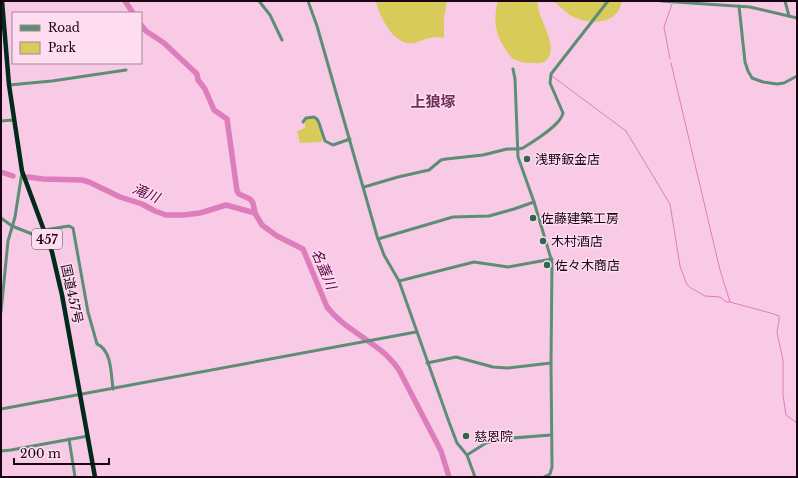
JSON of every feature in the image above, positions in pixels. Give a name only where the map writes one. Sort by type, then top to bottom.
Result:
[{"type":"highway","name":"国道457号","points":[[2,1],[3,39],[13,120],[22,171],[52,252],[62,295],[95,477]]},
{"type":"street","points":[[259,1],[270,15],[282,40]]},
{"type":"street","points":[[308,1],[317,26],[378,239],[384,255],[399,281],[451,429],[458,443],[467,455],[475,477]]},
{"type":"street","points":[[364,188],[398,177],[429,170],[441,160],[483,155],[507,149],[523,148],[552,127],[562,117],[563,110],[550,83],[551,74],[608,1]]},
{"type":"street","points":[[660,1],[750,6],[797,18]]},
{"type":"street","points":[[785,1],[789,16]]},
{"type":"street","points":[[739,6],[745,62],[752,78],[763,82],[777,84],[784,83],[797,76]]},
{"type":"street","points":[[513,69],[515,79],[518,149],[521,166],[552,259],[552,467],[550,474],[544,477]]},
{"type":"street","points":[[9,85],[52,81],[126,70]]},
{"type":"street","points":[[303,122],[306,118],[314,117],[317,119],[325,141],[332,145],[350,139]]},
{"type":"street","points":[[1,121],[13,120]]},
{"type":"street","points":[[1,312],[8,242],[15,217],[22,171]]},
{"type":"street","points":[[378,239],[453,218],[483,217],[497,214],[534,202]]},
{"type":"street","points":[[1,218],[12,226],[32,234],[44,230],[69,226],[72,228],[88,312],[97,344],[102,346],[107,353],[113,389]]},
{"type":"street","points":[[399,281],[474,262],[508,266],[552,259]]},
{"type":"street","points":[[1,409],[416,332]]},
{"type":"street","points":[[427,363],[456,358],[493,367],[507,368],[551,363]]},
{"type":"street","points":[[467,455],[486,443],[500,439],[551,435]]},
{"type":"street","points":[[1,451],[88,436]]},
{"type":"street","points":[[69,439],[75,477]]},
{"type":"green space","points":[[376,1],[447,1],[444,19],[444,38],[433,37],[414,43],[407,43],[400,40],[394,36],[384,22]]},
{"type":"green space","points":[[498,1],[538,1],[538,7],[551,50],[549,57],[546,60],[540,63],[524,63],[512,58],[502,44],[497,32],[495,21]]},
{"type":"green space","points":[[553,1],[622,1],[618,12],[615,15],[599,22],[593,22],[575,18]]},
{"type":"green space","points":[[306,119],[316,119],[323,139],[322,142],[300,143],[297,131],[305,128]]},
{"type":"waterway","name":"名蓋川","points":[[125,1],[132,12]]},
{"type":"waterway","points":[[670,59],[664,27],[672,4]]},
{"type":"waterway","name":"名蓋川","points":[[142,26],[146,31],[164,43],[197,74],[198,80],[205,89],[214,110],[227,119],[237,191],[239,194],[250,199],[253,203],[255,213],[262,225],[277,236],[303,249],[327,307],[344,324],[373,344],[391,360],[399,370],[441,451],[449,477]]},
{"type":"waterway","points":[[671,63],[720,270],[730,302],[779,316],[777,333],[783,360],[783,395],[786,415],[797,423]]},
{"type":"waterway","points":[[552,76],[626,131],[670,204],[680,266],[687,285],[705,296],[720,297],[726,302],[730,302]]},
{"type":"waterway","name":"滝川","points":[[1,172],[13,176]]},
{"type":"waterway","name":"滝川","points":[[28,177],[82,180],[166,215],[200,213],[226,205],[255,213]]},
{"type":"place","name":"浅野鈑金店","points":[[527,159]]},
{"type":"place","name":"佐藤建築工房","points":[[533,218]]},
{"type":"place","name":"木村酒店","points":[[543,241]]},
{"type":"place","name":"佐々木商店","points":[[547,265]]},
{"type":"place","name":"慈恩院","points":[[466,436]]},
{"type":"district","name":"上狼塚","points":[[433,101]]}]
